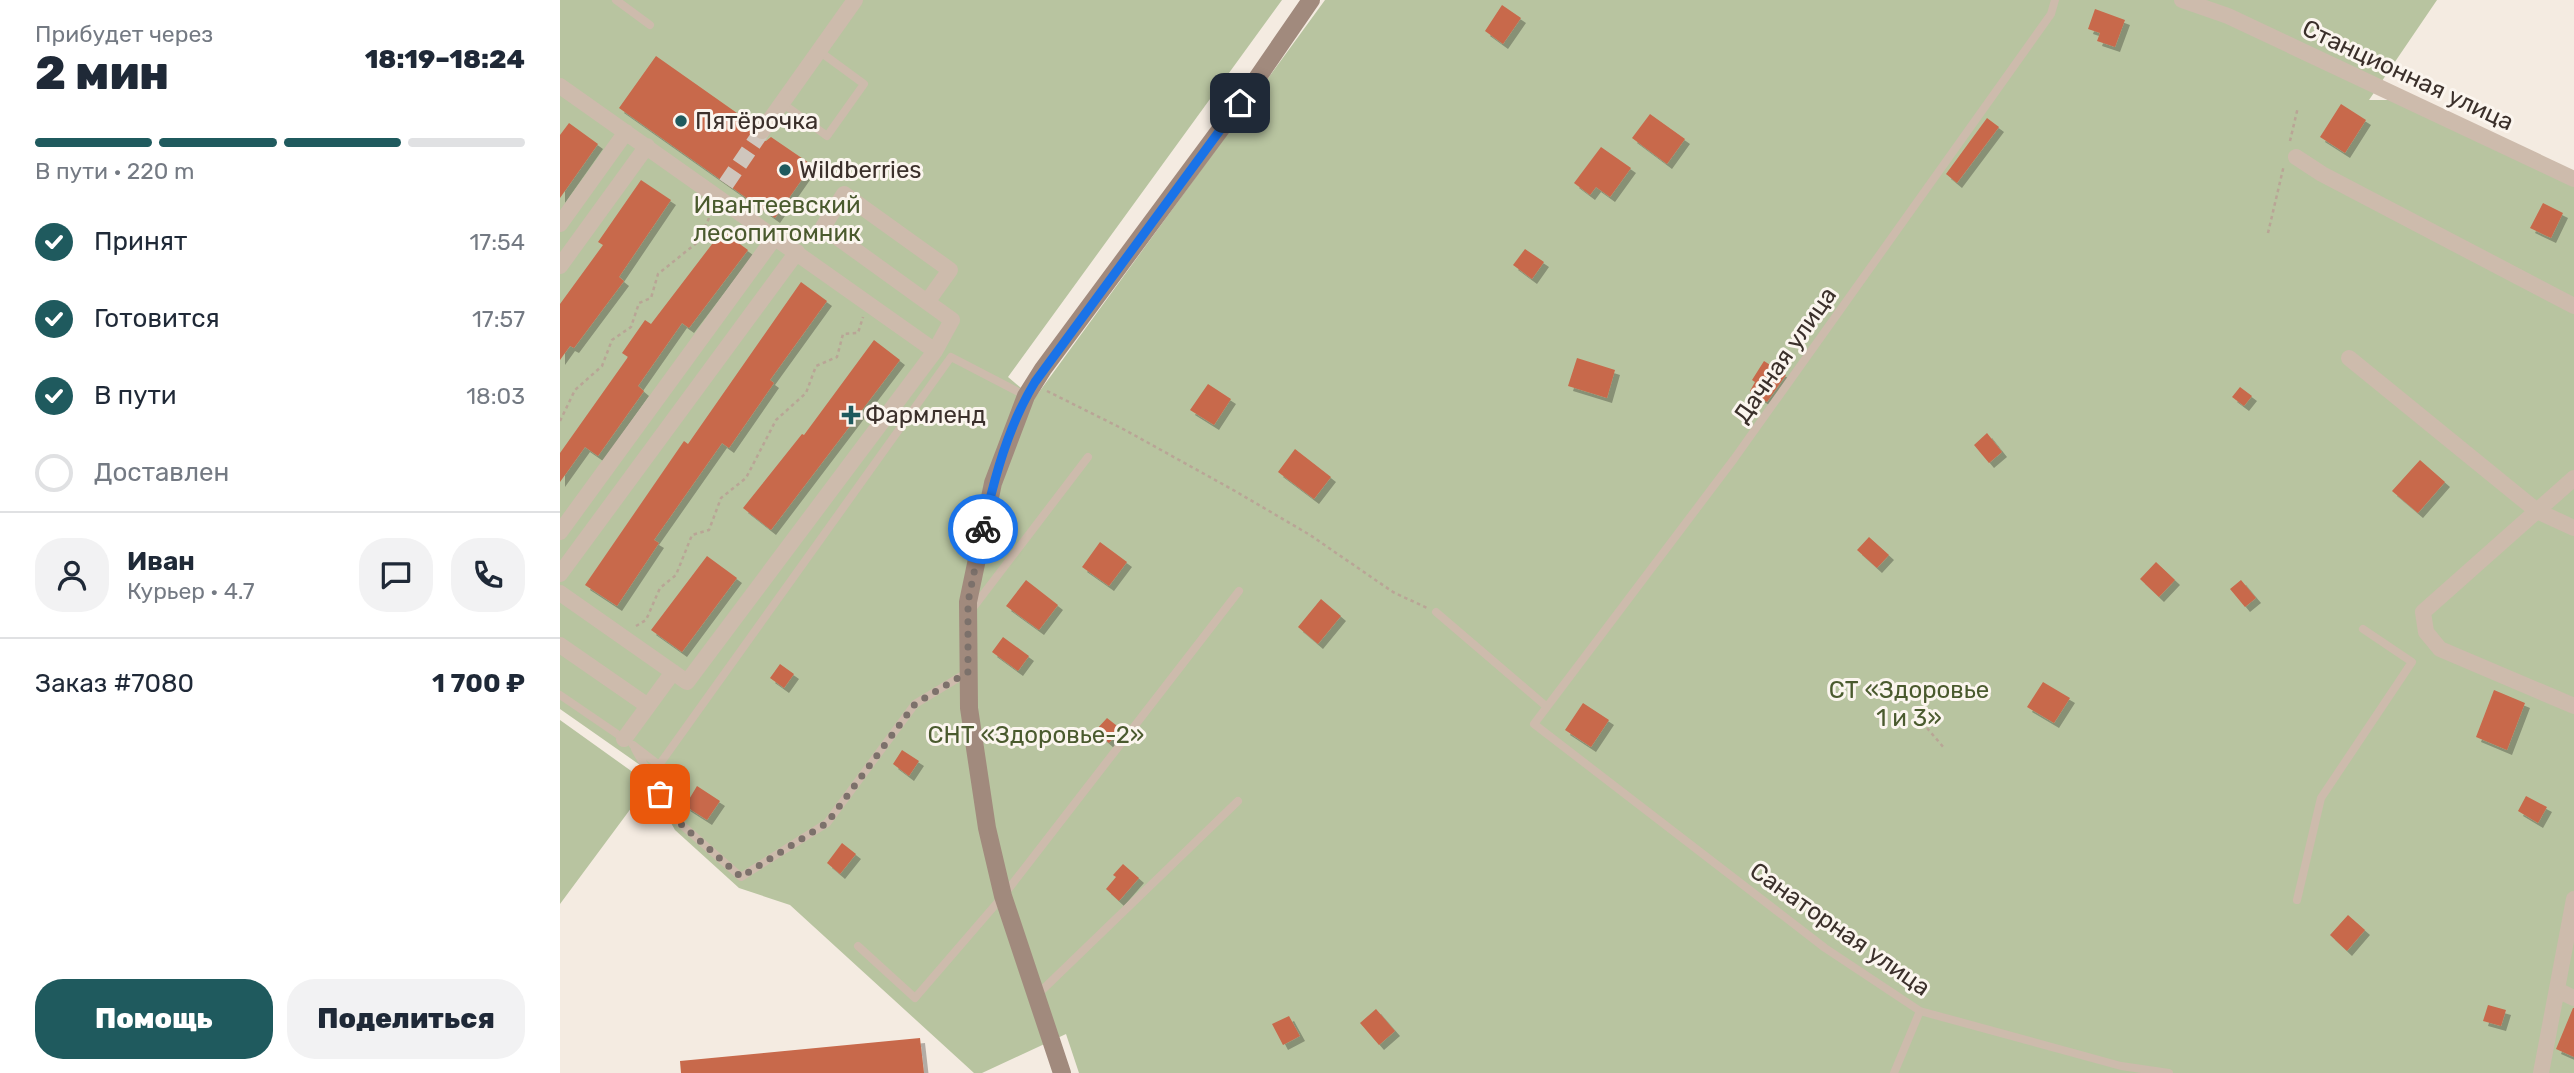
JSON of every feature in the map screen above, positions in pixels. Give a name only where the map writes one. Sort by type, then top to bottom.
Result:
[{"type":"main road","points":[[1062,1073],[1003,896],[985,814],[969,708],[968,614],[993,483],[1026,396],[1043,369],[1240,103],[1311,0]]},
{"type":"street","points":[[762,131],[855,0]]},
{"type":"street","name":"Станционная улица","points":[[2182,0],[2228,16],[2574,179]]},
{"type":"street","points":[[560,86],[647,146],[722,190],[775,237],[934,351]]},
{"type":"street","points":[[560,223],[626,132]]},
{"type":"street","points":[[560,266],[647,146]]},
{"type":"street","points":[[2290,153],[2322,174],[2574,306]]},
{"type":"street","points":[[560,593],[687,682],[934,351],[952,320],[823,228],[844,194],[950,270],[927,302]]},
{"type":"street","points":[[560,531],[775,237]]},
{"type":"street","points":[[560,574],[797,252]]},
{"type":"street","points":[[2349,358],[2537,511],[2574,528]]},
{"type":"street","points":[[2574,478],[2423,612],[2426,632],[2440,649],[2574,706]]},
{"type":"street","points":[[560,645],[648,706]]},
{"type":"street","points":[[628,742],[648,706],[673,672]]},
{"type":"street","points":[[2541,1073],[2574,900]]},
{"type":"street","points":[[2557,990],[2574,998]]},
{"type":"lane","points":[[616,0],[650,25]]},
{"type":"lane","name":"Дачная улица","points":[[1534,724],[1734,459],[2051,14],[2055,0]]},
{"type":"lane","points":[[782,103],[827,136],[864,84],[819,51]]},
{"type":"lane","points":[[560,695],[659,765],[951,358],[1026,396]]},
{"type":"lane","points":[[968,614],[1088,457]]},
{"type":"lane","points":[[858,946],[915,998],[1003,896],[1239,591]]},
{"type":"lane","points":[[1436,612],[1547,707]]},
{"type":"lane","points":[[2297,900],[2322,798],[2412,662],[2363,629]]},
{"type":"lane","points":[[628,742],[674,818],[741,877],[827,823],[915,704],[968,672]]},
{"type":"lane","name":"Санаторная улица","points":[[1534,724],[1825,948],[1920,1011],[2121,1066],[2169,1073]]},
{"type":"lane","points":[[1037,996],[1238,801]]},
{"type":"lane","points":[[1894,1073],[1920,1011]]},
{"type":"path","points":[[2268,233],[2290,153],[2298,107]]},
{"type":"path","points":[[560,421],[575,390],[602,366],[612,340],[631,327],[639,303],[651,298],[658,274],[699,241],[722,190]]},
{"type":"path","points":[[621,636],[646,620],[660,588],[676,575],[692,536],[709,530],[721,498],[746,478],[776,420],[806,393],[816,366],[837,357],[843,334],[858,333],[867,302]]},
{"type":"path","points":[[1026,396],[1042,389],[1125,430],[1310,535],[1393,592],[1436,612]]},
{"type":"path","points":[[1927,728],[1945,749]]},
{"type":"green space","points":[[560,0],[1282,0],[1008,377],[1034,399],[1325,0],[2437,0],[2369,100],[2420,100],[2574,173],[2574,1073],[1079,1073],[1066,1034],[982,1073],[974,1073],[790,905],[739,888],[675,830],[649,784],[560,904],[560,720],[648,783],[650,772],[560,709]]},
{"type":"building","points":[[1502,5],[1521,18],[1503,44],[1485,31]]},
{"type":"building","points":[[2095,9],[2125,20],[2115,47],[2097,41],[2100,33],[2088,29]]},
{"type":"building","points":[[656,56],[754,125],[752,135],[757,140],[766,141],[771,137],[812,165],[775,218],[619,108]]},
{"type":"building","points":[[2341,104],[2366,120],[2345,153],[2320,137]]},
{"type":"building","points":[[1650,114],[1685,139],[1667,164],[1632,138]]},
{"type":"building","points":[[1987,118],[1999,127],[1957,183],[1946,174]]},
{"type":"building","points":[[569,123],[598,144],[560,198],[560,135]]},
{"type":"building","points":[[1601,147],[1631,168],[1610,197],[1596,187],[1590,195],[1574,183]]},
{"type":"building","points":[[641,180],[671,200],[619,277],[624,281],[574,348],[570,346],[560,360],[560,304],[603,245],[598,242]]},
{"type":"building","points":[[2543,203],[2563,213],[2551,238],[2530,228]]},
{"type":"building","points":[[722,231],[748,250],[689,328],[682,323],[638,386],[644,391],[598,456],[585,447],[560,482],[560,453],[628,357],[622,353],[645,320],[651,324]]},
{"type":"building","points":[[1525,249],[1544,262],[1532,279],[1513,265]]},
{"type":"building","points":[[801,282],[827,301],[770,380],[774,383],[729,448],[722,443],[654,540],[659,543],[617,606],[585,585],[684,441],[688,444]]},
{"type":"building","points":[[874,340],[900,360],[771,530],[743,508],[802,434],[804,435]]},
{"type":"building","points":[[1577,358],[1615,370],[1607,398],[1568,386]]},
{"type":"building","points":[[1764,361],[1786,375],[1767,402],[1750,391],[1755,382],[1752,380]]},
{"type":"building","points":[[1208,384],[1231,399],[1214,425],[1190,410]]},
{"type":"building","points":[[2240,387],[2252,396],[2244,406],[2232,397]]},
{"type":"building","points":[[1987,433],[2002,452],[1989,463],[1974,445]]},
{"type":"building","points":[[1295,449],[1331,477],[1314,499],[1278,472]]},
{"type":"building","points":[[2420,460],[2445,482],[2418,513],[2392,491]]},
{"type":"building","points":[[1869,537],[1889,555],[1877,568],[1857,550]]},
{"type":"building","points":[[1100,542],[1127,562],[1109,586],[1082,567]]},
{"type":"building","points":[[707,556],[737,578],[682,652],[651,630]]},
{"type":"building","points":[[2156,562],[2175,580],[2159,597],[2140,579]]},
{"type":"building","points":[[1026,580],[1058,605],[1039,630],[1006,606]]},
{"type":"building","points":[[2241,580],[2256,598],[2245,607],[2230,589]]},
{"type":"building","points":[[1321,599],[1341,616],[1318,644],[1298,627]]},
{"type":"building","points":[[1003,637],[1029,656],[1018,671],[992,652]]},
{"type":"building","points":[[780,664],[794,674],[784,688],[770,678]]},
{"type":"building","points":[[2043,682],[2070,698],[2054,723],[2027,707]]},
{"type":"building","points":[[2494,690],[2525,703],[2507,750],[2476,737]]},
{"type":"building","points":[[1583,703],[1609,720],[1591,747],[1565,730]]},
{"type":"building","points":[[1107,718],[1121,729],[1109,743],[1095,731]]},
{"type":"building","points":[[902,750],[919,761],[909,776],[893,764]]},
{"type":"building","points":[[697,786],[720,801],[707,820],[685,806]]},
{"type":"building","points":[[2526,796],[2547,807],[2538,823],[2518,811]]},
{"type":"building","points":[[842,843],[856,854],[840,874],[827,863]]},
{"type":"building","points":[[1123,864],[1139,878],[1119,901],[1106,889]]},
{"type":"building","points":[[2348,915],[2365,930],[2347,951],[2330,935]]},
{"type":"building","points":[[2488,1005],[2506,1010],[2501,1026],[2483,1021]]},
{"type":"building","points":[[2574,1008],[2574,1057],[2556,1049]]},
{"type":"building","points":[[1376,1009],[1395,1031],[1379,1045],[1360,1023]]},
{"type":"building","points":[[1289,1016],[1300,1036],[1283,1045],[1272,1024]]},
{"type":"building","points":[[920,1038],[924,1073],[681,1073],[680,1061]]},
{"type":"tunnel","points":[[726,184],[762,131]]},
{"type":"way so far","points":[[660,794],[674,818],[741,877],[827,823],[915,704],[968,672],[968,602],[983,529]]},
{"type":"place","name":"Пятёрочка","points":[[681,121]]},
{"type":"place","name":"Wildberries","points":[[785,170]]},
{"type":"place","name":"Фармленд","points":[[851,415]]},
{"type":"route","points":[[983,529],[993,483],[1026,396],[1043,369],[1240,103]]},
{"type":"park label","name":"Ивантеевский лесопитомник","points":[[777,219]]},
{"type":"park label","name":"СТ «Здоровье 1 и 3»","points":[[1909,704]]},
{"type":"park label","name":"СНТ «Здоровье-2»","points":[[1036,735]]}]
